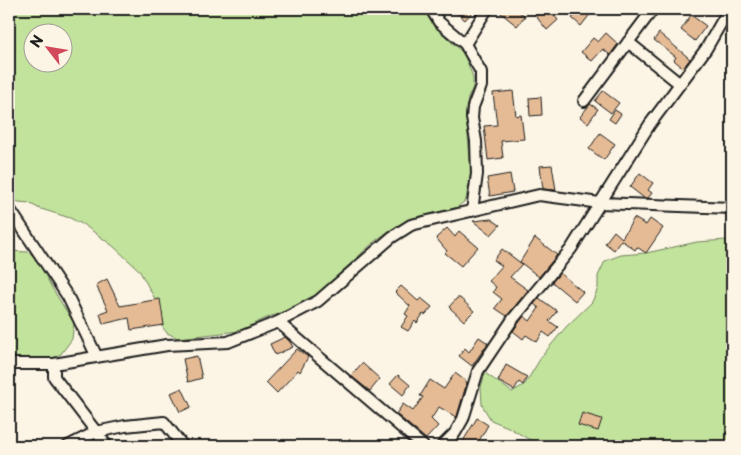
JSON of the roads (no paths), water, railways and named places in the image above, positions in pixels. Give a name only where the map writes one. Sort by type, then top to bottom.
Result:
[{"type":"street","points":[[431,9],[439,22],[465,44],[482,72],[482,86],[472,118],[476,141],[477,174],[472,211]]},
{"type":"street","points":[[465,44],[487,9]]},
{"type":"street","points":[[584,101],[653,9]]},
{"type":"street","points":[[442,446],[455,434],[463,419],[478,370],[513,319],[571,249],[650,124],[706,49],[729,9]]},
{"type":"street","points":[[628,42],[680,84]]},
{"type":"street","points":[[9,364],[54,364],[167,345],[228,342],[278,322],[318,301],[392,237],[411,225],[539,195],[600,203],[732,208]]},
{"type":"street","points":[[11,211],[68,297],[97,357]]},
{"type":"street","points":[[278,322],[423,446]]},
{"type":"street","points":[[54,364],[54,377],[107,446]]},
{"type":"street","points":[[68,446],[96,432],[125,426],[164,422],[183,446]]}]
